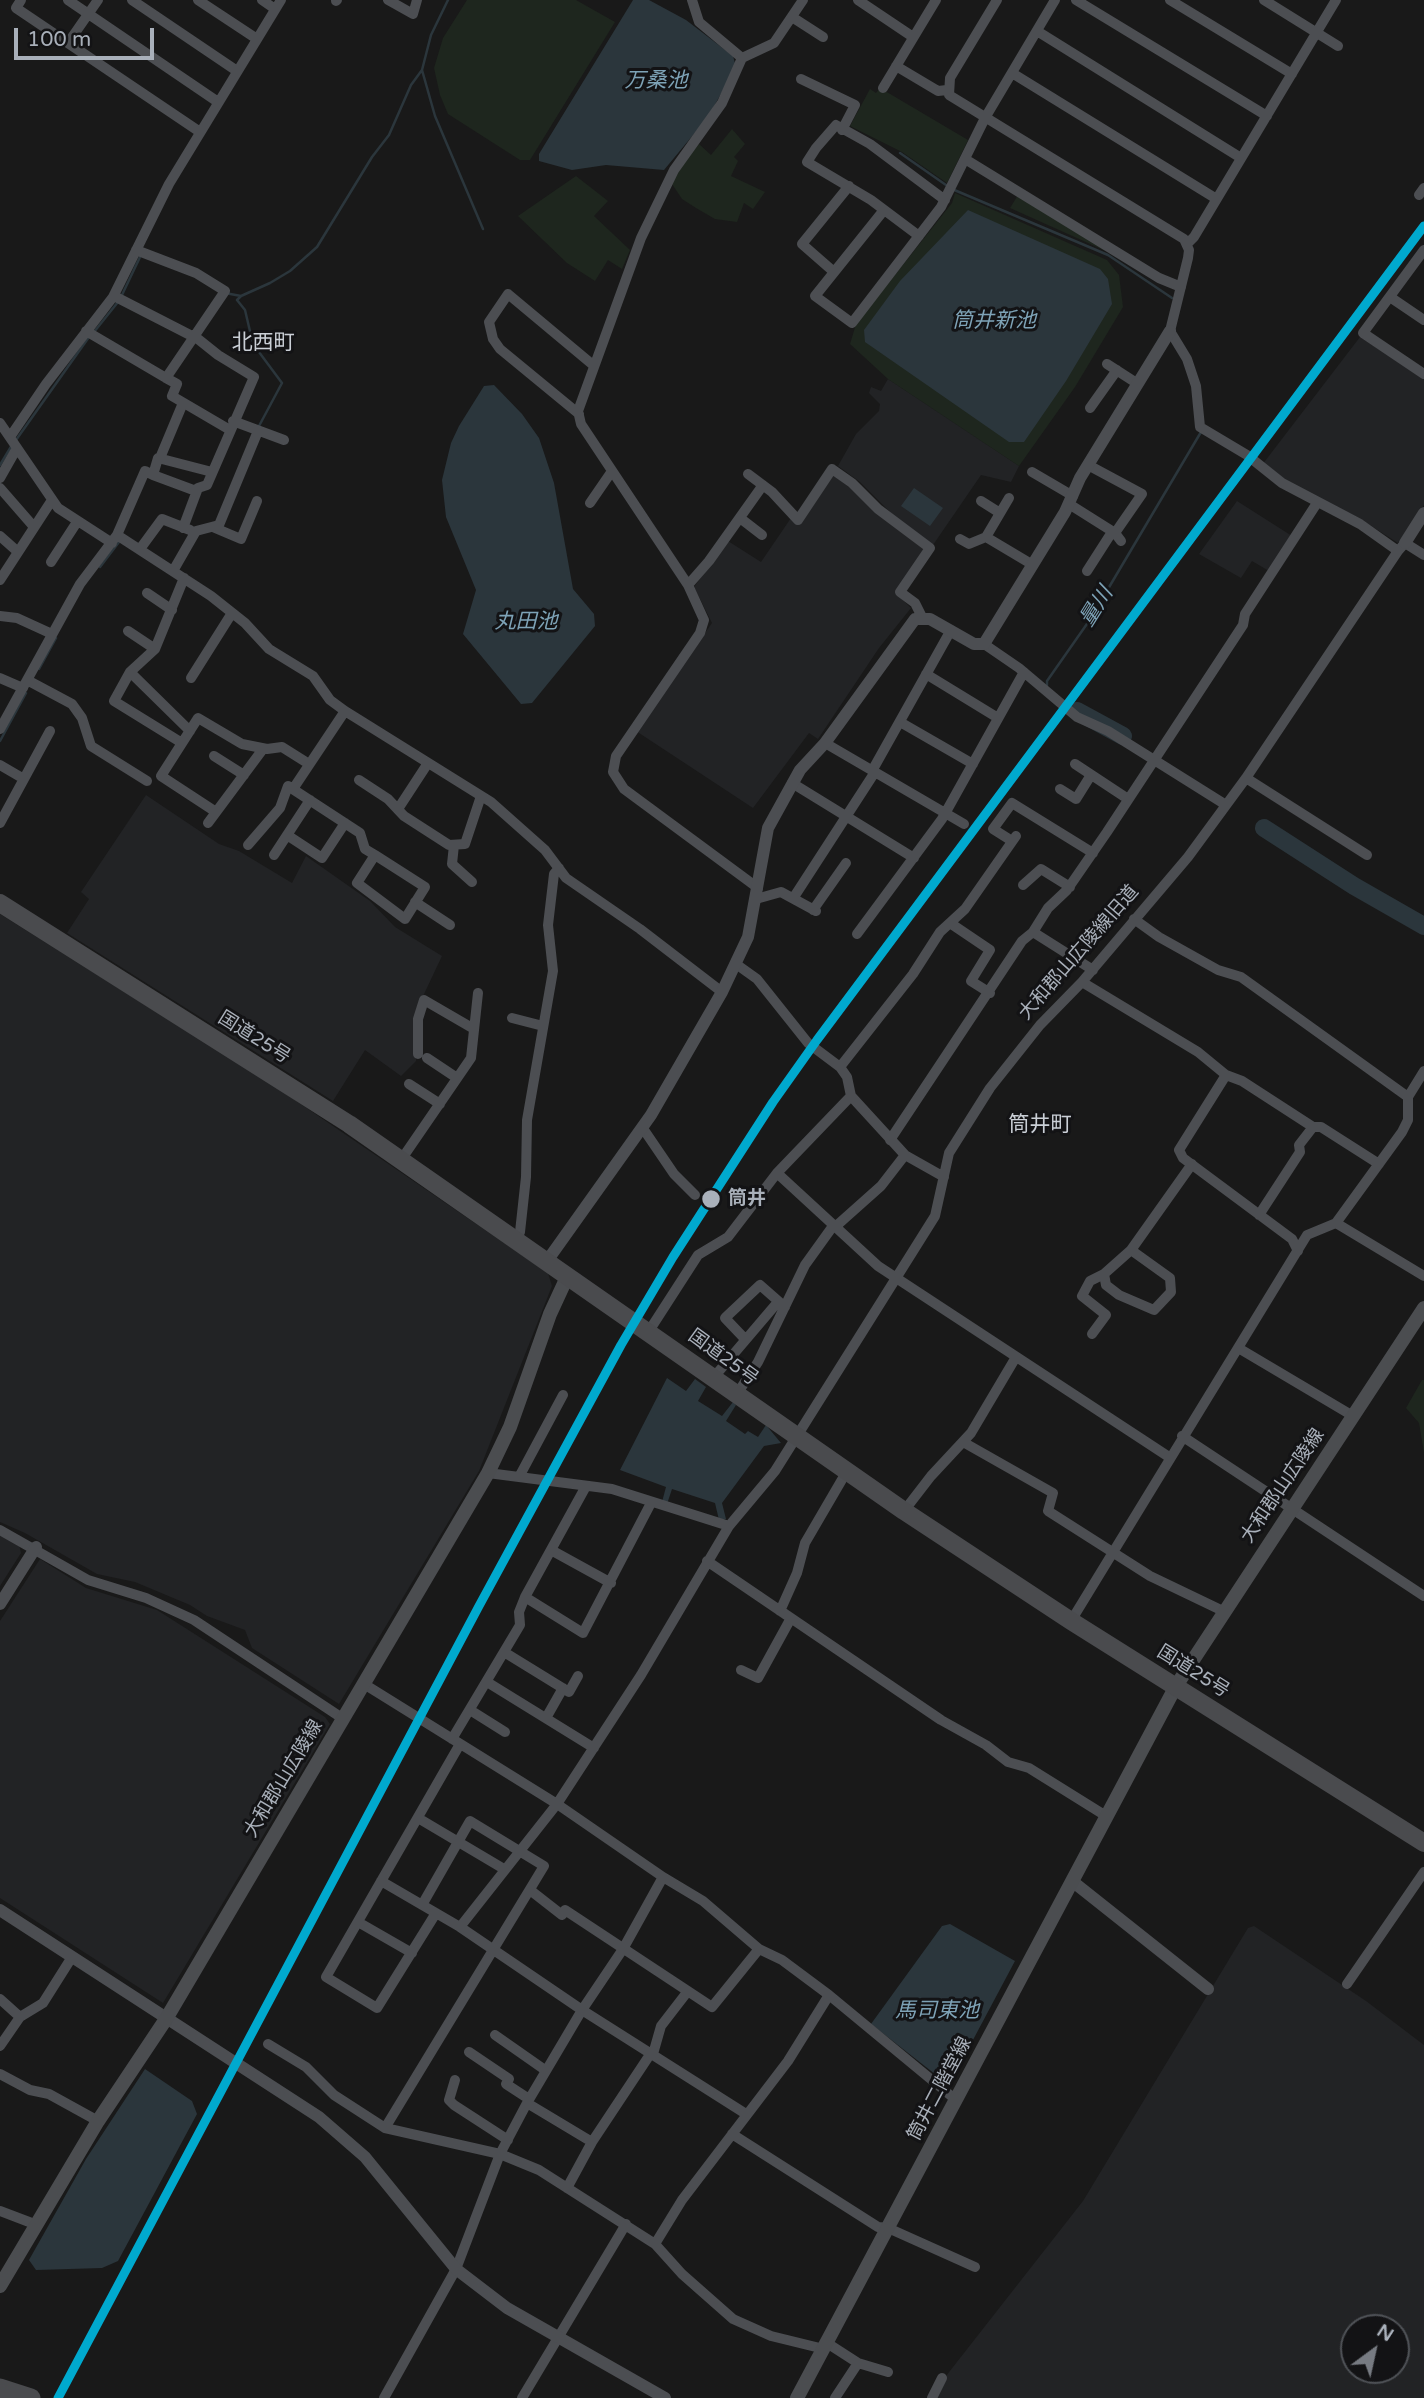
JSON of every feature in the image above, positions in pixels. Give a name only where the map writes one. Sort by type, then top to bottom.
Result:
[{"type":"highway","name":"国道25号","points":[[0,903],[337,1116],[904,1511],[1071,1621],[1424,1843]]},
{"type":"highway","points":[[0,2388],[31,2398]]},
{"type":"main road","name":"大和郡山広陵線","points":[[0,2286],[98,2121],[166,2019],[488,1473],[524,1391],[550,1314],[568,1275]]},
{"type":"main road","name":"大和郡山広陵線","points":[[1176,1686],[1424,1308]]},
{"type":"main road","name":"筒井二階堂線","points":[[797,2398],[1176,1686]]},
{"type":"street","points":[[22,0],[16,8],[200,132]]},
{"type":"street","points":[[68,0],[218,102]]},
{"type":"street","points":[[68,43],[98,0]]},
{"type":"street","points":[[132,0],[237,71]]},
{"type":"street","points":[[198,0],[257,39]]},
{"type":"street","points":[[10,437],[98,320],[118,298],[135,250],[200,132],[278,4],[262,0]]},
{"type":"street","points":[[388,0],[413,14],[417,0]]},
{"type":"street","points":[[692,0],[699,22],[742,58]]},
{"type":"street","points":[[803,0],[774,43],[742,58],[738,73],[715,116],[674,170],[630,264],[593,365],[579,414],[580,424],[688,585],[703,613],[703,627],[616,756],[613,772],[624,789],[757,893],[781,892],[815,910],[846,863]]},
{"type":"street","points":[[858,0],[913,37]]},
{"type":"street","points":[[883,88],[936,0]]},
{"type":"street","points":[[997,0],[950,78],[947,90],[954,100],[1147,215],[1187,244]]},
{"type":"street","points":[[884,210],[815,296],[852,323],[949,192],[985,118],[1055,0]]},
{"type":"street","points":[[1076,0],[1267,116]]},
{"type":"street","points":[[1170,0],[1292,74]]},
{"type":"street","points":[[1264,0],[1338,46]]},
{"type":"street","points":[[748,474],[763,485],[797,520],[832,469],[852,483],[878,509],[930,548],[900,592],[915,603],[922,617],[978,646],[984,644],[1170,331],[1188,258],[1187,244],[1336,0]]},
{"type":"street","points":[[792,16],[823,37]]},
{"type":"street","points":[[1037,31],[1241,158]]},
{"type":"street","points":[[896,66],[938,91],[947,90]]},
{"type":"street","points":[[1012,73],[1215,198]]},
{"type":"street","points":[[801,79],[855,105],[842,130]]},
{"type":"street","points":[[919,236],[849,186],[807,162],[836,125],[949,192]]},
{"type":"street","points":[[965,159],[1159,278],[1181,287]]},
{"type":"street","points":[[834,272],[802,244],[849,186]]},
{"type":"street","points":[[135,250],[196,273],[224,292],[166,378]]},
{"type":"street","points":[[1424,250],[1420,264],[1390,297],[1363,333],[1424,374]]},
{"type":"street","points":[[579,414],[500,349],[493,339],[489,322],[508,294],[593,365]]},
{"type":"street","points":[[1390,297],[1424,320]]},
{"type":"street","points":[[118,298],[192,336],[254,377],[207,485],[197,491],[184,525]]},
{"type":"street","points":[[1170,331],[1186,359],[1196,386],[1203,429],[1247,455],[1282,483],[1317,503],[1402,547],[1424,555]]},
{"type":"street","points":[[89,334],[177,384],[172,396],[183,403],[232,425],[284,440]]},
{"type":"street","points":[[1090,408],[1112,367],[1138,384]]},
{"type":"street","points":[[152,475],[183,403]]},
{"type":"street","points":[[0,423],[52,500],[77,522],[140,550],[232,612],[269,649],[313,676],[330,700],[481,796],[545,850],[583,891],[640,929],[722,992]]},
{"type":"street","points":[[215,528],[256,430]]},
{"type":"street","points":[[0,478],[17,448]]},
{"type":"street","points":[[160,458],[212,472]]},
{"type":"street","points":[[1087,571],[1116,535],[1142,494],[1088,465]]},
{"type":"street","points":[[0,730],[28,684],[80,584],[119,539],[145,471],[197,491]]},
{"type":"street","points":[[590,503],[612,471]]},
{"type":"street","points":[[1032,472],[1116,535]]},
{"type":"street","points":[[688,585],[763,485]]},
{"type":"street","points":[[0,488],[34,527]]},
{"type":"street","points":[[961,539],[969,544],[986,537],[1009,498]]},
{"type":"street","points":[[0,580],[52,500]]},
{"type":"street","points":[[140,550],[162,519],[196,531],[215,528],[241,539],[257,501]]},
{"type":"street","points":[[981,502],[1000,513]]},
{"type":"street","points":[[890,1140],[1022,942],[1034,932],[1048,908],[1070,887],[1093,853],[1242,625],[1245,614],[1317,503]]},
{"type":"street","name":"大和郡山広陵線旧道","points":[[460,1927],[557,1804],[642,1675],[729,1525],[775,1471],[797,1437],[799,1429],[935,1216],[949,1153],[995,1081],[1040,1025],[1093,970],[1188,857],[1246,778],[1424,513]]},
{"type":"street","points":[[740,518],[762,535]]},
{"type":"street","points":[[51,562],[77,522]]},
{"type":"street","points":[[173,571],[196,531]]},
{"type":"street","points":[[0,536],[18,552]]},
{"type":"street","points":[[986,537],[1033,565]]},
{"type":"street","points":[[182,743],[114,701],[130,672],[155,649],[184,578]]},
{"type":"street","points":[[147,593],[172,610]]},
{"type":"street","points":[[191,678],[232,612]]},
{"type":"street","points":[[0,616],[17,618],[52,634]]},
{"type":"street","points":[[547,1261],[642,1127],[722,992],[748,937],[768,828],[792,783],[825,743],[909,626],[922,617]]},
{"type":"street","points":[[794,897],[847,817],[951,630]]},
{"type":"street","points":[[128,631],[155,649]]},
{"type":"street","points":[[984,644],[1024,672],[1069,712],[1154,758],[1226,805]]},
{"type":"street","points":[[130,672],[190,731]]},
{"type":"street","points":[[857,934],[946,813],[1024,672]]},
{"type":"street","points":[[926,674],[999,718]]},
{"type":"street","points":[[0,678],[28,684],[72,704],[82,718],[88,741],[97,752],[147,781]]},
{"type":"street","points":[[293,789],[345,711]]},
{"type":"street","points":[[216,812],[161,776],[198,718],[234,740],[263,749],[282,747],[309,764]]},
{"type":"street","points":[[900,722],[973,764]]},
{"type":"street","points":[[0,823],[50,731]]},
{"type":"street","points":[[825,743],[964,824]]},
{"type":"street","points":[[208,823],[263,749]]},
{"type":"street","points":[[214,757],[244,775]]},
{"type":"street","points":[[398,809],[428,763]]},
{"type":"street","points":[[1075,764],[1128,799]]},
{"type":"street","points":[[0,765],[24,779]]},
{"type":"street","points":[[1060,789],[1076,799],[1091,775]]},
{"type":"street","points":[[1246,778],[1367,855]]},
{"type":"street","points":[[359,780],[449,845],[464,844],[481,796]]},
{"type":"street","points":[[792,783],[914,858]]},
{"type":"street","points":[[248,845],[280,808],[288,786],[360,833],[365,849],[425,887],[405,919],[357,883],[374,855]]},
{"type":"street","points":[[274,855],[310,800]]},
{"type":"street","points":[[840,1067],[950,923],[965,909],[1014,839],[993,829],[1012,803],[1093,853]]},
{"type":"street","points":[[288,835],[323,858],[345,824]]},
{"type":"street","points":[[454,845],[452,864],[472,882]]},
{"type":"street","points":[[516,1239],[520,1232],[526,1177],[527,1120],[553,971],[548,925],[554,874],[559,868]]},
{"type":"street","points":[[1023,885],[1041,869],[1070,887]]},
{"type":"street","points":[[415,902],[450,925]]},
{"type":"street","points":[[1135,919],[1159,937],[1218,970],[1241,977],[1408,1097]]},
{"type":"street","points":[[950,923],[990,950],[971,981],[990,993]]},
{"type":"street","points":[[1034,932],[1093,970]]},
{"type":"street","points":[[736,964],[757,979],[808,1043],[840,1067],[847,1077],[851,1096],[890,1140],[905,1155],[944,1177]]},
{"type":"street","points":[[1082,982],[1198,1052],[1226,1075],[1242,1081],[1313,1128]]},
{"type":"street","points":[[401,1160],[471,1058],[478,993]]},
{"type":"street","points":[[457,1079],[423,1056],[418,1019],[424,1000],[474,1029]]},
{"type":"street","points":[[512,1018],[543,1026]]},
{"type":"street","points":[[1292,1239],[1307,1236],[1336,1223],[1408,1120],[1408,1097],[1424,1071]]},
{"type":"street","points":[[1226,1075],[1179,1150],[1182,1157],[1292,1239],[1298,1251]]},
{"type":"street","points":[[410,1084],[440,1104]]},
{"type":"street","points":[[649,1331],[698,1255],[728,1237],[777,1173],[851,1096]]},
{"type":"street","points":[[1259,1215],[1300,1152],[1299,1145],[1313,1128],[1321,1126],[1379,1164]]},
{"type":"street","points":[[642,1127],[674,1174],[695,1195]]},
{"type":"street","points":[[737,1394],[758,1362],[781,1305],[805,1265],[834,1226],[881,1186],[905,1155]]},
{"type":"street","points":[[1092,1334],[1106,1315],[1082,1296],[1090,1281],[1104,1274],[1132,1250],[1192,1164]]},
{"type":"street","points":[[777,1173],[878,1266],[1169,1457]]},
{"type":"street","points":[[1336,1223],[1424,1276]]},
{"type":"street","points":[[1071,1621],[1169,1457],[1240,1349],[1307,1236]]},
{"type":"street","points":[[1104,1274],[1106,1285],[1119,1295],[1154,1310],[1171,1292],[1170,1278],[1132,1250]]},
{"type":"street","points":[[745,1339],[725,1318],[760,1285],[781,1305]]},
{"type":"street","points":[[714,1377],[745,1339],[781,1305]]},
{"type":"street","points":[[1240,1349],[1353,1416]]},
{"type":"street","points":[[904,1511],[931,1476],[963,1442],[1016,1357]]},
{"type":"street","points":[[519,1477],[563,1395]]},
{"type":"street","points":[[1182,1436],[1424,1596]]},
{"type":"street","points":[[963,1442],[1053,1493],[1048,1511],[1150,1576],[1223,1611]]},
{"type":"street","points":[[780,1611],[797,1573],[805,1543],[847,1471]]},
{"type":"street","points":[[488,1473],[585,1488],[612,1489],[729,1525]]},
{"type":"street","points":[[436,1913],[377,2008],[326,1977],[418,1818],[470,1710],[520,1625],[519,1612],[525,1597],[585,1488]]},
{"type":"street","points":[[525,1597],[583,1633],[651,1503]]},
{"type":"street","points":[[0,1530],[36,1547],[88,1580],[146,1598],[194,1620],[342,1718]]},
{"type":"street","points":[[0,1604],[36,1547]]},
{"type":"street","points":[[551,1549],[611,1583]]},
{"type":"street","points":[[706,1561],[941,1720],[985,1745],[1008,1762],[1029,1768],[1106,1816]]},
{"type":"street","points":[[741,1670],[758,1678],[791,1618]]},
{"type":"street","points":[[504,1652],[569,1692],[578,1676]]},
{"type":"street","points":[[487,1682],[594,1748]]},
{"type":"street","points":[[364,1684],[557,1804],[663,1877],[704,1900],[759,1949],[782,1960],[829,1994],[956,2100]]},
{"type":"street","points":[[545,1718],[562,1688]]},
{"type":"street","points":[[470,1710],[505,1732]]},
{"type":"street","points":[[418,1818],[504,1869]]},
{"type":"street","points":[[385,2128],[544,1866],[470,1821],[422,1905]]},
{"type":"street","points":[[1347,1984],[1424,1872]]},
{"type":"street","points":[[384,2398],[456,2269],[500,2154],[528,2101],[582,2010],[623,1949],[663,1877]]},
{"type":"street","points":[[381,1881],[460,1927],[582,2010],[746,2114]]},
{"type":"street","points":[[1072,1881],[1208,1989]]},
{"type":"street","points":[[530,1890],[562,1915],[565,1910],[712,2007],[759,1949]]},
{"type":"street","points":[[0,1910],[319,2117],[365,2157],[456,2269],[507,2308],[665,2398]]},
{"type":"street","points":[[358,1922],[412,1953]]},
{"type":"street","points":[[0,2046],[20,2017],[43,2003],[72,1957]]},
{"type":"street","points":[[567,2188],[592,2142],[652,2053],[660,2026],[688,1991]]},
{"type":"street","points":[[656,2244],[682,2200],[788,2061],[829,1994]]},
{"type":"street","points":[[0,1999],[20,2017]]},
{"type":"street","points":[[495,2035],[545,2070]]},
{"type":"street","points":[[268,2044],[306,2067],[334,2095],[385,2128],[500,2154],[532,2166],[656,2244],[682,2274],[733,2319],[771,2336],[825,2346],[858,2364],[888,2372]]},
{"type":"street","points":[[469,2052],[509,2079],[506,2084],[528,2101],[592,2142]]},
{"type":"street","points":[[0,2074],[30,2090],[49,2094],[98,2121]]},
{"type":"street","points":[[455,2080],[449,2100],[508,2140]]},
{"type":"street","points":[[732,2134],[878,2227],[888,2228],[975,2267]]},
{"type":"street","points":[[0,2211],[37,2225]]},
{"type":"street","points":[[522,2398],[626,2224]]},
{"type":"street","points":[[835,2398],[858,2364]]},
{"type":"street","points":[[932,2398],[942,2378]]},
{"type":"shaded area","points":[[467,0],[576,0],[615,22],[530,160],[520,160],[448,114],[440,95],[434,68],[443,38]]},
{"type":"shaded area","points":[[880,88],[968,140],[947,183],[902,152],[850,126],[870,89],[876,93]]},
{"type":"shaded area","points":[[732,129],[745,144],[734,157],[738,161],[731,176],[765,192],[753,209],[744,203],[737,222],[715,219],[696,208],[682,199],[672,184],[680,165],[699,144],[711,155]]},
{"type":"shaded area","points":[[576,176],[608,201],[594,216],[630,250],[622,269],[608,260],[595,281],[567,263],[518,216]]},
{"type":"shaded area","name":"筒井新池","points":[[955,193],[1107,260],[1119,275],[1123,307],[1075,387],[1019,466],[888,379],[850,344],[856,324],[952,203]]},
{"type":"shaded area","points":[[1018,195],[1117,256],[1010,208]]},
{"type":"shaded area","points":[[1360,337],[1424,378],[1424,505],[1398,543],[1357,517],[1291,487],[1262,465]]},
{"type":"shaded area","points":[[888,379],[1019,466],[1011,482],[981,475],[933,545],[895,517],[860,482],[838,466],[856,434],[879,411],[880,404],[869,393],[871,387],[881,391]]},
{"type":"shaded area","points":[[831,476],[837,476],[923,547],[923,554],[896,593],[911,608],[879,648],[818,739],[809,733],[753,808],[636,731],[712,623],[694,587],[728,541],[761,562],[791,518],[798,524]]},
{"type":"shaded area","points":[[1237,501],[1292,536],[1269,571],[1252,561],[1241,578],[1199,554]]},
{"type":"shaded area","points":[[146,795],[219,844],[239,851],[292,883],[306,856],[370,901],[395,927],[442,956],[416,1011],[416,1061],[401,1076],[365,1050],[333,1101],[67,933],[89,899],[81,892]]},
{"type":"shaded area","points":[[0,914],[273,1085],[548,1273],[552,1286],[479,1471],[339,1704],[252,1648],[245,1630],[207,1616],[190,1605],[135,1582],[97,1574],[25,1533],[0,1522]]},
{"type":"shaded area","points":[[1422,1380],[1424,1453],[1419,1423],[1406,1408]]},
{"type":"shaded area","points":[[0,1535],[19,1544],[21,1553],[0,1586]]},
{"type":"shaded area","points":[[40,1559],[86,1588],[157,1610],[325,1717],[330,1724],[163,2003],[0,1898],[0,1621]]},
{"type":"shaded area","points":[[1254,1926],[1366,2001],[1424,2045],[1424,2398],[936,2398],[946,2376],[1083,2201],[1248,1928]]},
{"type":"water","name":"万桑池","points":[[633,0],[649,0],[686,20],[733,56],[736,67],[708,117],[664,170],[606,165],[572,170],[539,161],[539,154]]},
{"type":"water","name":"筒井新池","points":[[968,210],[1100,269],[1108,279],[1112,304],[1066,381],[1024,442],[1009,442],[865,342],[864,330],[900,281]]},
{"type":"water","name":"丸田池","points":[[494,385],[522,414],[539,438],[554,483],[573,589],[594,614],[595,626],[532,703],[521,704],[463,634],[476,590],[446,517],[442,480],[451,443],[484,386]]},
{"type":"water","points":[[914,488],[943,508],[930,526],[901,506]]},
{"type":"water","points":[[667,1378],[686,1391],[695,1379],[706,1387],[698,1401],[722,1416],[733,1402],[736,1405],[726,1421],[745,1434],[748,1431],[758,1437],[766,1425],[781,1443],[764,1446],[722,1503],[726,1519],[719,1520],[715,1503],[672,1489],[667,1504],[662,1502],[666,1487],[620,1470]]},
{"type":"water","name":"馬司東池","points":[[950,1924],[1015,1961],[949,2085],[871,2024],[942,1926]]},
{"type":"water","points":[[145,2069],[192,2101],[197,2114],[118,2261],[102,2268],[36,2270],[29,2260],[86,2159]]},
{"type":"waterway","points":[[448,0],[431,35],[422,70],[435,116],[483,229]]},
{"type":"waterway","points":[[225,293],[241,296],[270,283],[290,271],[317,247],[372,157],[389,135],[411,85],[422,70]]},
{"type":"waterway","name":"量川","points":[[900,153],[946,185]]},
{"type":"waterway","name":"量川","points":[[952,189],[1108,255],[1172,298]]},
{"type":"waterway","points":[[121,297],[141,255]]},
{"type":"waterway","points":[[241,296],[237,300],[245,310],[253,344],[282,383],[259,426]]},
{"type":"waterway","points":[[94,332],[118,302]]},
{"type":"waterway","points":[[16,440],[89,337]]},
{"type":"waterway","name":"量川","points":[[1047,685],[1047,681],[1089,621],[1201,432]]},
{"type":"waterway","points":[[0,465],[12,445]]},
{"type":"waterway","points":[[100,567],[119,542]]},
{"type":"waterway","points":[[39,669],[56,638]]},
{"type":"waterway","points":[[0,741],[26,693]]},
{"type":"waterway","name":"量川","points":[[1077,711],[1123,736]]},
{"type":"waterway","name":"量川","points":[[1264,828],[1354,886],[1424,926]]},
{"type":"transit line","points":[[58,2398],[479,1606],[621,1345],[673,1257],[773,1102],[817,1040],[1424,226]]},
{"type":"place","name":"筒井","points":[[711,1199]]},
{"type":"district","name":"北西町","points":[[263,343]]},
{"type":"district","name":"筒井町","points":[[1040,1125]]}]
